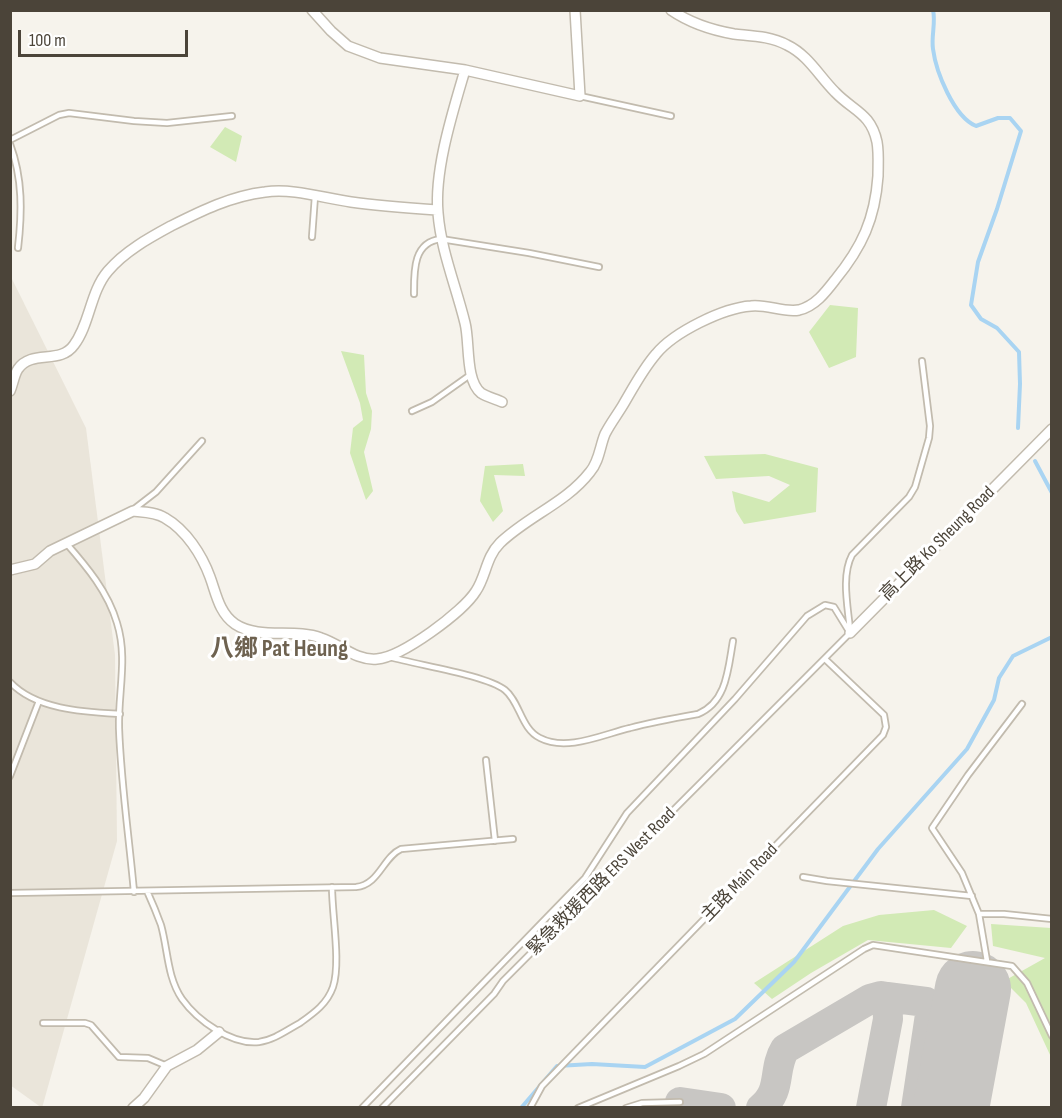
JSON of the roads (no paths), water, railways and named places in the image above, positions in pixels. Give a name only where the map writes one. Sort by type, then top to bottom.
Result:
[{"type":"street","points":[[312,10],[348,46],[380,58],[465,70],[580,96],[575,10]]},
{"type":"street","points":[[10,570],[35,564],[50,551],[133,511],[157,514],[178,529],[202,557],[218,602],[227,617],[237,626],[250,630],[296,632],[316,636],[363,658],[375,660],[390,657],[455,615],[470,602],[480,587],[488,560],[496,547],[513,532],[565,498],[593,470],[605,434],[645,368],[668,342],[683,332],[732,310],[752,306],[799,310],[818,301],[841,273],[863,240],[872,215],[876,200],[879,159],[873,128],[861,111],[836,94],[803,56],[789,46],[775,40],[705,28],[671,10]]},
{"type":"street","points":[[465,70],[445,142],[437,210],[441,239],[466,327],[470,375],[480,392],[502,402]]},
{"type":"street","points":[[10,391],[17,372],[29,359],[56,357],[74,346],[101,280],[118,260],[139,245],[192,215],[229,200],[279,191],[381,206],[437,210]]},
{"type":"street","name":"高上路 Ko Sheung Road","points":[[850,633],[1052,429]]},
{"type":"street","points":[[133,1107],[144,1098],[167,1066],[197,1050],[219,1032]]},
{"type":"lane","points":[[580,96],[671,116]]},
{"type":"lane","points":[[18,248],[21,215],[20,177],[10,142],[59,115],[69,113],[167,123],[232,116]]},
{"type":"lane","points":[[312,237],[315,196]]},
{"type":"lane","points":[[414,294],[414,273],[421,250],[432,240],[441,239],[529,253],[599,267]]},
{"type":"lane","points":[[850,633],[847,584],[849,561],[852,555],[912,493],[929,438],[930,417],[922,361]]},
{"type":"lane","points":[[412,411],[432,402],[470,375]]},
{"type":"lane","points":[[133,511],[156,492],[202,441]]},
{"type":"lane","points":[[66,543],[96,580],[117,622],[122,656],[120,714],[122,767],[134,892]]},
{"type":"lane","points":[[362,1107],[585,878],[627,813],[735,699],[807,616],[825,605],[834,607],[850,633]]},
{"type":"lane","name":"高上路 Ko Sheung Road","points":[[825,659],[850,633]]},
{"type":"lane","points":[[390,657],[487,682],[506,690],[525,723],[540,738],[557,742],[581,742],[627,728],[708,710],[717,701],[725,685],[733,641]]},
{"type":"lane","name":"緊急救援西路 ERS West Road","points":[[382,1107],[494,994],[503,981],[825,659]]},
{"type":"lane","name":"主路 Main Road","points":[[530,1107],[542,1086],[883,735],[886,727],[884,715],[825,659]]},
{"type":"lane","points":[[10,682],[39,701],[89,712],[120,714]]},
{"type":"lane","points":[[10,776],[39,701]]},
{"type":"lane","points":[[987,961],[979,914],[972,896],[962,873],[932,828],[968,775],[1022,704]]},
{"type":"lane","points":[[486,760],[495,841]]},
{"type":"lane","points":[[10,893],[363,886],[371,881],[394,853],[401,849],[513,839]]},
{"type":"lane","points":[[803,877],[972,896]]},
{"type":"lane","points":[[147,891],[160,924],[171,976],[181,998],[198,1017],[219,1032],[250,1042],[259,1042],[284,1032],[322,1007],[332,988],[336,974],[332,887]]},
{"type":"lane","points":[[979,914],[1052,919]]},
{"type":"lane","points":[[578,1107],[704,1054],[869,947],[880,946],[1008,964],[1021,974],[1052,1036]]},
{"type":"lane","points":[[43,1023],[91,1025],[119,1057],[148,1058],[167,1066]]},
{"type":"lane","points":[[626,1107],[642,1103],[680,1102]]},
{"type":"waterway","points":[[933,10],[935,59],[947,93],[960,113],[976,126],[998,118],[1010,118],[1021,131],[978,262],[971,305],[981,319],[997,328],[1019,352],[1018,428]]},
{"type":"waterway","points":[[1035,461],[1052,493]]},
{"type":"waterway","points":[[521,1108],[557,1066],[592,1064],[645,1067],[735,1019],[794,962],[878,849],[967,749],[994,700],[999,678],[1013,656],[1052,637]]},
{"type":"district","name":"八鄉 Pat Heung","points":[[279,650]]}]
